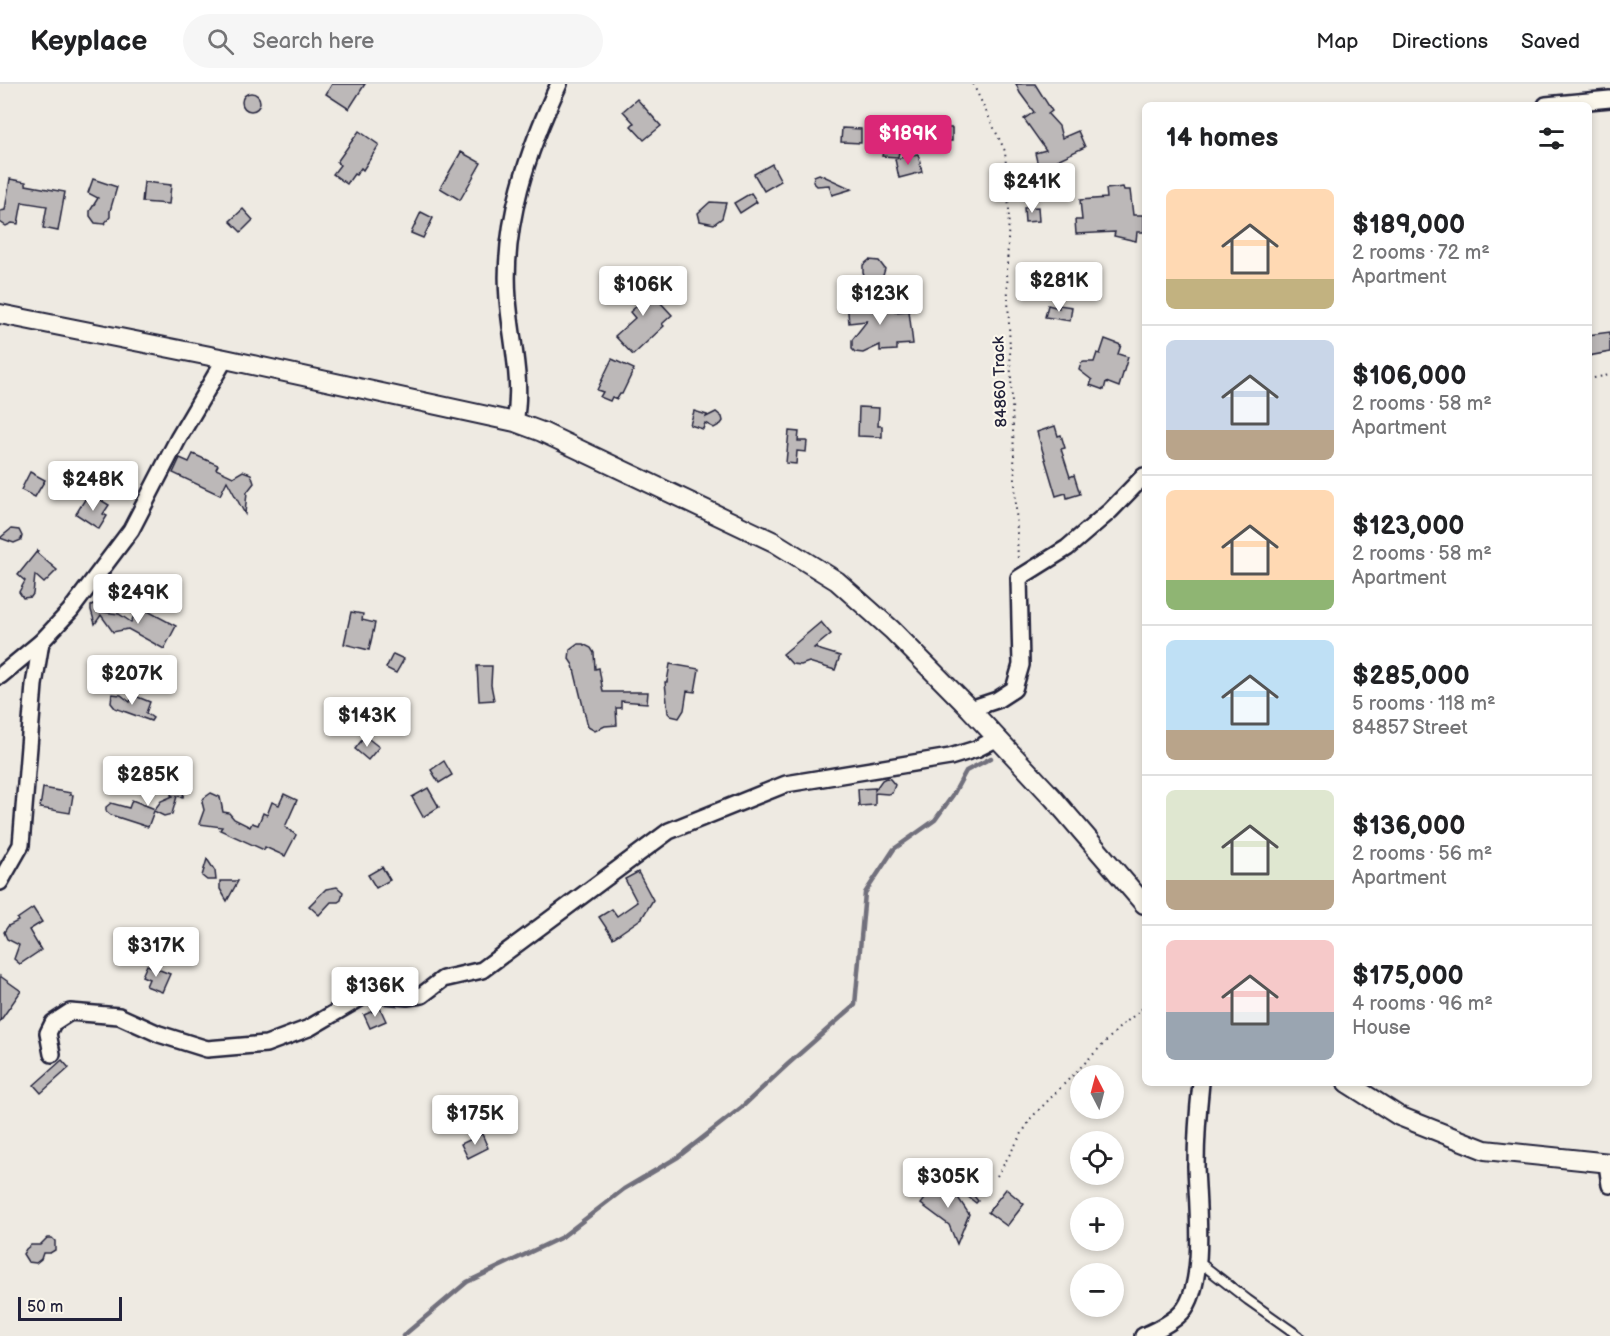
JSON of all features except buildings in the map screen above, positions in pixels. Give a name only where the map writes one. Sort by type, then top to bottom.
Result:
[{"type":"street","points":[[515,422],[518,393],[517,369],[508,299],[507,268],[513,216],[537,132],[559,84]]},
{"type":"street","points":[[1578,102],[1610,99]]},
{"type":"street","points":[[0,314],[225,359],[515,422],[542,432],[774,542],[837,581],[892,630],[998,738],[1142,902]]},
{"type":"street","points":[[0,676],[41,642],[70,611],[131,530],[178,439],[225,359]]},
{"type":"street","points":[[970,709],[997,700],[1014,689],[1021,665],[1019,578],[1067,548],[1110,511],[1142,478]]},
{"type":"street","points":[[0,882],[21,846],[34,686],[41,642]]},
{"type":"street","points":[[52,1054],[48,1033],[53,1023],[70,1012],[119,1016],[159,1034],[207,1049],[266,1044],[309,1028],[367,994],[407,997],[422,994],[443,979],[482,970],[669,831],[786,784],[950,757],[976,749],[998,738]]},
{"type":"street","points":[[1143,1336],[1162,1327],[1183,1311],[1195,1288],[1199,1206],[1196,1168],[1197,1125],[1201,1086]]},
{"type":"street","points":[[1352,1086],[1399,1116],[1485,1150],[1608,1163],[1610,1185]]},
{"type":"lane","points":[[1198,1261],[1299,1336]]},
{"type":"path","name":"84860 Track","points":[[973,84],[1005,151],[1009,210],[1008,283],[1019,578]]},
{"type":"path","points":[[1592,379],[1610,375]]},
{"type":"path","points":[[997,1176],[1031,1118],[1119,1028],[1142,1009]]},
{"type":"waterway","points":[[403,1336],[467,1282],[562,1237],[624,1189],[678,1157],[742,1107],[855,1005],[865,893],[894,849],[935,820],[953,795],[966,771],[991,758]]}]
